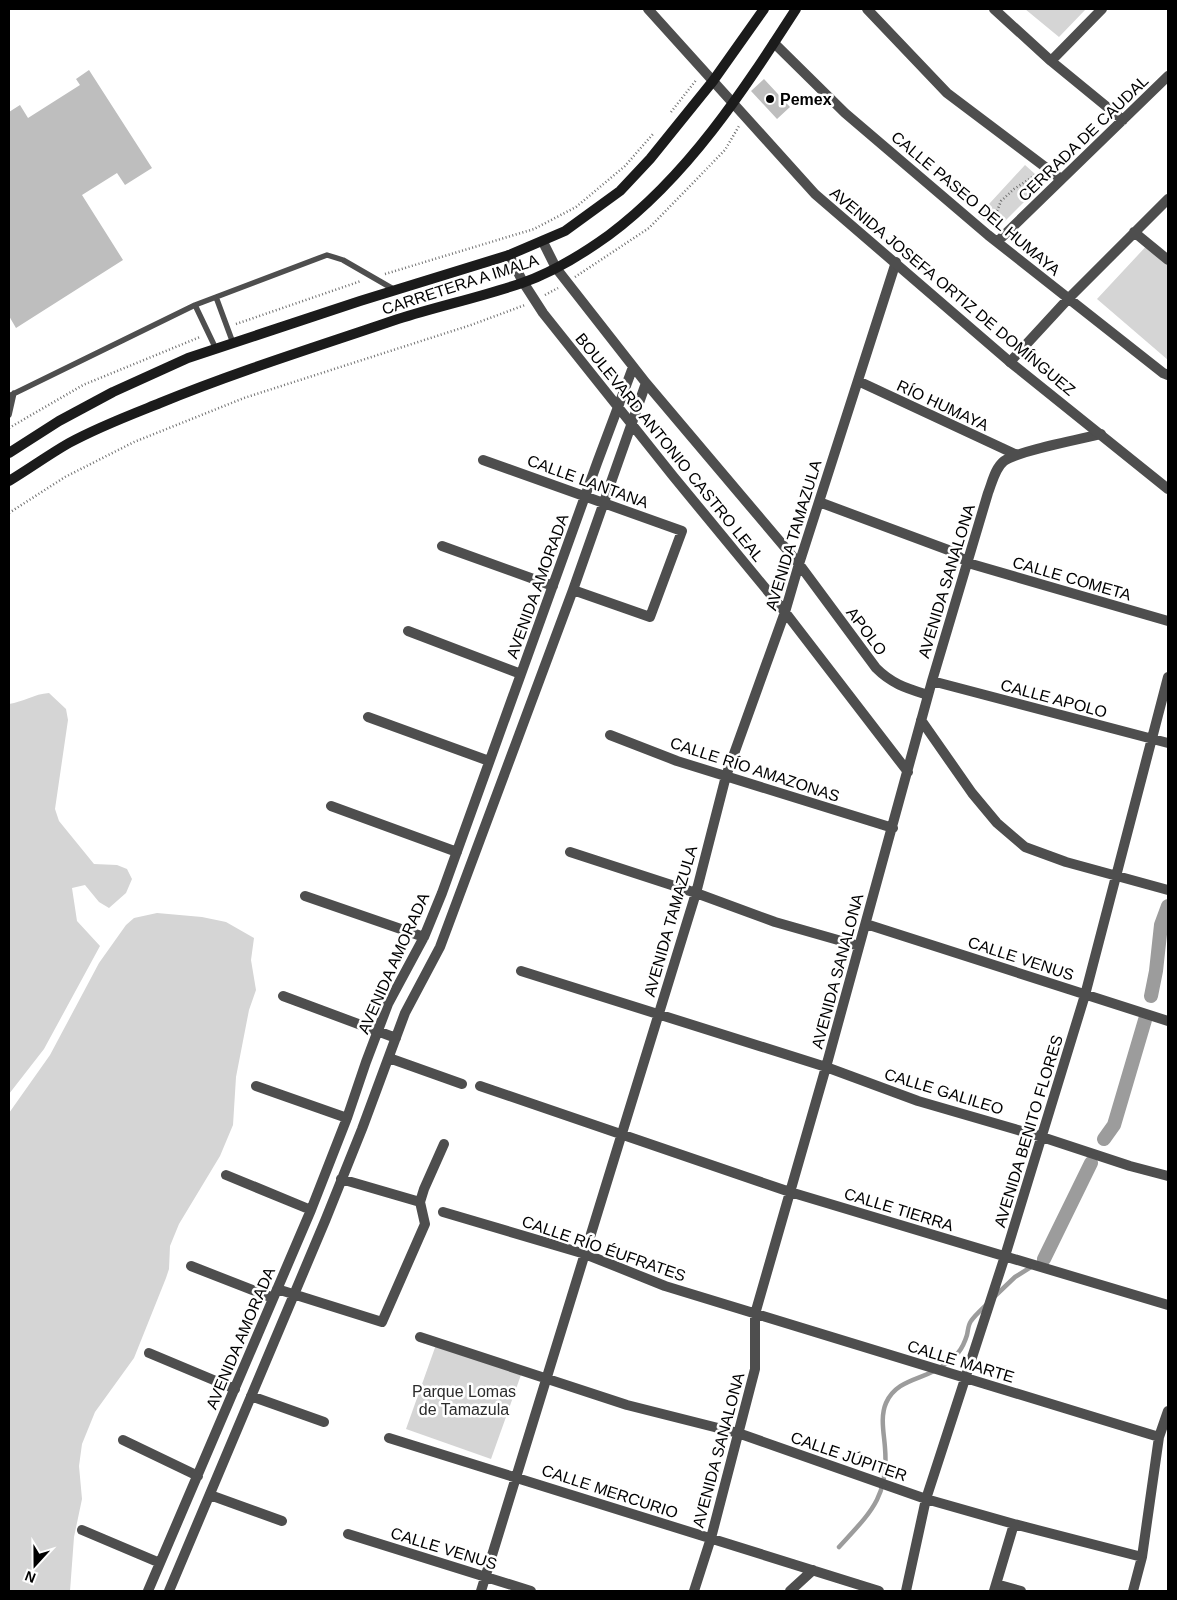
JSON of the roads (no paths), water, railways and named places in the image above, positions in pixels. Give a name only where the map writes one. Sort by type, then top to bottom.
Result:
[{"type":"main road","name":"CARRETERA A IMALA","points":[[9,453],[59,421],[112,392],[188,358],[395,290],[509,255],[565,231],[620,191],[675,130],[713,81],[764,9]]},
{"type":"main road","name":"CARRETERA A IMALA","points":[[9,481],[69,443],[204,385],[412,315],[523,282],[556,268],[608,236],[647,203],[683,168],[774,43],[796,9]]},
{"type":"street","points":[[648,9],[713,81]]},
{"type":"street","points":[[867,9],[947,92],[1061,180]]},
{"type":"street","points":[[994,9],[1051,61],[1122,120]]},
{"type":"street","points":[[1051,61],[1102,9]]},
{"type":"street","name":"CALLE PASEO DEL HUMAYA","points":[[774,43],[845,112],[988,235],[1168,375]]},
{"type":"street","name":"CERRADA DE CAUDAL","points":[[997,242],[1168,76]]},
{"type":"street","name":"AVENIDA JOSEFA ORTIZ DE DOMÍNGUEZ","points":[[713,81],[815,194],[1010,362],[1168,489]]},
{"type":"street","points":[[1010,362],[1068,299],[1168,199]]},
{"type":"street","points":[[1134,232],[1168,260]]},
{"type":"street","name":"BOULEVARD ANTONIO CASTRO LEAL","points":[[543,242],[556,268],[633,367],[799,564]]},
{"type":"street","name":"BOULEVARD ANTONIO CASTRO LEAL","points":[[509,255],[535,301],[618,408],[785,612],[908,772]]},
{"type":"street","name":"AVENIDA TAMAZULA","points":[[481,1591],[696,894],[726,776],[785,612],[896,262]]},
{"type":"street","name":"AVENIDA AMORADA","points":[[148,1591],[311,1210],[347,1118],[388,1004],[424,937],[457,852],[633,367]]},
{"type":"street","name":"RÍO HUMAYA","points":[[858,381],[1017,455]]},
{"type":"street","name":"AVENIDA AMORADA","points":[[169,1591],[342,1179],[405,1013],[440,947],[573,590],[646,383]]},
{"type":"street","name":"AVENIDA SANALONA","points":[[694,1591],[755,1369],[755,1314],[826,1068],[928,695],[988,492],[1003,462],[1017,455],[1101,434]]},
{"type":"street","name":"CALLE LANTANA","points":[[484,460],[682,531],[650,617],[573,590]]},
{"type":"street","points":[[597,463],[614,470]]},
{"type":"street","name":"CALLE COMETA","points":[[819,502],[951,551],[968,563],[1168,621]]},
{"type":"street","points":[[442,546],[553,586]]},
{"type":"street","name":"APOLO","points":[[799,564],[876,668],[888,680],[905,688],[928,695]]},
{"type":"street","points":[[408,631],[521,674]]},
{"type":"street","name":"AVENIDA BENITO FLORES","points":[[906,1591],[926,1499],[1005,1256],[1086,995],[1168,677]]},
{"type":"street","name":"CALLE APOLO","points":[[932,681],[1168,744]]},
{"type":"street","points":[[368,717],[489,762]]},
{"type":"street","points":[[921,720],[972,793],[991,816],[1026,847],[1066,862],[1168,890]]},
{"type":"street","name":"CALLE RÍO AMAZONAS","points":[[610,735],[676,761],[893,828]]},
{"type":"street","points":[[331,806],[457,852]]},
{"type":"street","points":[[468,820],[485,826]]},
{"type":"street","points":[[570,852],[775,922],[859,946]]},
{"type":"street","points":[[306,896],[424,937]]},
{"type":"street","name":"CALLE VENUS","points":[[866,924],[1168,1021]]},
{"type":"street","name":"CALLE GALILEO","points":[[521,971],[826,1068],[918,1101],[1168,1176]]},
{"type":"street","points":[[283,996],[396,1038]]},
{"type":"street","points":[[389,1058],[462,1084]]},
{"type":"street","points":[[256,1086],[347,1118]]},
{"type":"street","name":"CALLE TIERRA","points":[[480,1086],[790,1192],[1168,1305]]},
{"type":"street","points":[[192,1266],[275,1293],[294,1294],[382,1322],[425,1224],[420,1202],[444,1144]]},
{"type":"street","points":[[226,1175],[311,1210]]},
{"type":"street","points":[[342,1179],[420,1202]]},
{"type":"street","name":"CALLE RÍO ÉUFRATES","points":[[443,1212],[585,1254],[665,1286],[755,1314]]},
{"type":"street","name":"CALLE MARTE","points":[[755,1314],[1159,1437]]},
{"type":"street","name":"CALLE JÚPITER","points":[[420,1337],[547,1377],[627,1405],[738,1433],[926,1499],[1142,1557]]},
{"type":"street","points":[[149,1353],[235,1389]]},
{"type":"street","points":[[251,1396],[324,1422]]},
{"type":"street","points":[[1133,1591],[1142,1557],[1159,1437],[1168,1410]]},
{"type":"street","name":"CALLE MERCURIO","points":[[389,1438],[879,1591]]},
{"type":"street","points":[[123,1440],[198,1476]]},
{"type":"street","points":[[210,1495],[282,1521]]},
{"type":"street","points":[[1014,1524],[995,1588],[1021,1591]]},
{"type":"street","points":[[82,1530],[160,1563]]},
{"type":"street","name":"CALLE VENUS","points":[[348,1534],[532,1591]]},
{"type":"street","points":[[169,1542],[187,1550]]},
{"type":"street","points":[[790,1591],[813,1570]]},
{"type":"lane","points":[[9,415],[11,394],[195,304],[327,255],[343,260],[395,290]]},
{"type":"lane","points":[[216,297],[233,342]]},
{"type":"lane","points":[[195,304],[216,349]]},
{"type":"waterway","points":[[1151,996],[1161,925],[1168,906]]},
{"type":"waterway","points":[[1104,1139],[1114,1125],[1145,1020]]},
{"type":"waterway","points":[[1044,1259],[1091,1163]]},
{"type":"waterway","points":[[994,1297],[1015,1277],[1044,1259]]},
{"type":"waterway","points":[[839,1547],[868,1514],[880,1492],[884,1479],[885,1465],[883,1414],[886,1403],[891,1395],[904,1384],[937,1370],[956,1355],[963,1345],[970,1323],[987,1304]]},
{"type":"place","name":"Pemex","points":[[770,99]]},
{"type":"park label","name":"Parque Lomas de Tamazula","points":[[464,1400]]}]
